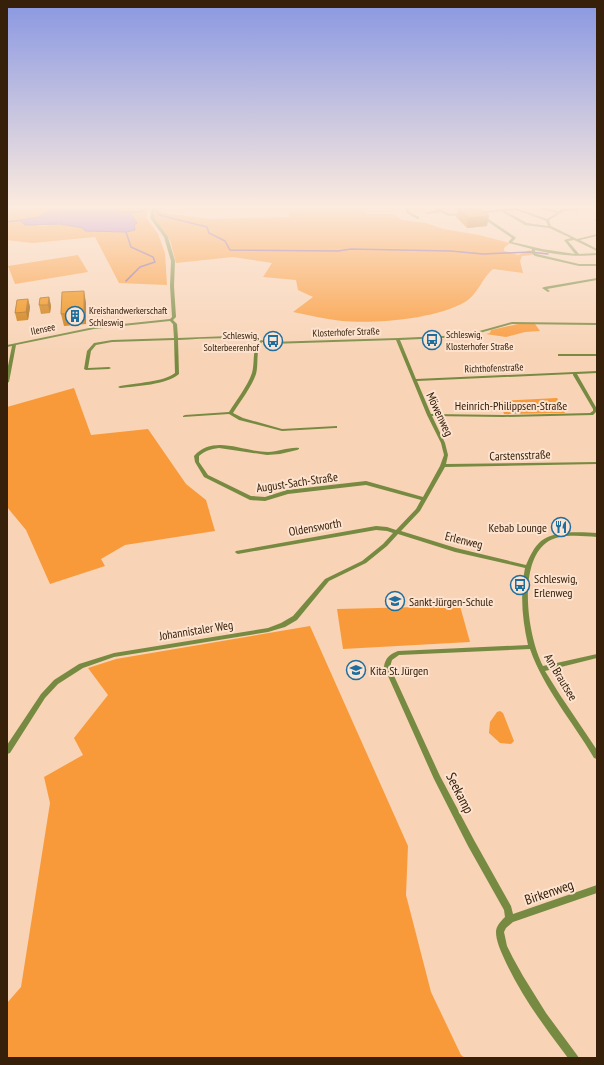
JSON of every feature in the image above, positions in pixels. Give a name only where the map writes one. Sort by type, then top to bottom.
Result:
[{"type":"street","points":[[120,388],[168,379],[176,376],[175,323],[171,320],[174,317],[172,258]]},
{"type":"street","points":[[556,258],[579,265],[597,265]]},
{"type":"street","points":[[548,291],[544,288],[564,283],[597,279]]},
{"type":"street","name":"Ilensee","points":[[7,346],[99,327],[171,320]]},
{"type":"street","name":"Klosterhofer Straße","points":[[108,368],[86,369],[89,351],[95,344],[112,341],[230,338],[246,338],[260,342],[294,343],[398,339],[465,336],[512,323],[597,324]]},
{"type":"street","name":"Möwenweg","points":[[396,532],[418,510],[443,466],[446,455],[443,443],[414,380],[398,339]]},
{"type":"street","points":[[230,412],[253,377],[256,363],[256,348],[260,342]]},
{"type":"street","points":[[7,382],[14,345]]},
{"type":"street","points":[[558,355],[597,355]]},
{"type":"street","points":[[575,375],[579,372],[597,372]]},
{"type":"street","name":"Richthofenstraße","points":[[414,380],[575,375]]},
{"type":"street","name":"Heinrich-Philippsen-Straße","points":[[429,414],[503,416],[586,415],[596,413],[575,375]]},
{"type":"street","points":[[185,416],[230,412],[241,419],[282,430],[335,427]]},
{"type":"street","name":"August-Sach-Straße","points":[[297,449],[263,453],[216,447],[200,452],[196,456],[197,462],[206,476],[250,498],[265,499],[287,492],[366,483],[424,499]]},
{"type":"street","name":"Carstensstraße","points":[[443,466],[597,462]]},
{"type":"street","name":"Oldensworth","points":[[238,552],[376,528],[396,532]]},
{"type":"street","name":"Erlenweg","points":[[396,532],[454,550],[528,567]]},
{"type":"street","name":"Johannistaler Weg","points":[[7,751],[43,696],[56,682],[81,666],[114,655],[268,630],[283,624],[295,618],[327,580],[375,554],[396,532]]},
{"type":"street","name":"Am Brautsee","points":[[597,535],[563,536],[549,539],[533,553],[528,567],[526,597],[527,624],[532,647],[542,670],[597,756]]},
{"type":"street","name":"Seekamp","points":[[510,919],[508,909],[471,843],[437,776],[387,667],[387,662],[392,656],[398,653],[532,647]]},
{"type":"street","points":[[542,670],[597,656]]},
{"type":"street","name":"Birkenweg","points":[[510,919],[596,891]]},
{"type":"street","points":[[510,919],[501,928],[500,933],[510,961],[535,1002],[574,1058]]},
{"type":"shaded area","points":[[61,258],[80,258],[88,272],[15,284],[8,266]]},
{"type":"shaded area","points":[[106,258],[165,258],[167,285],[119,283]]},
{"type":"shaded area","points":[[175,258],[226,258],[176,263]]},
{"type":"shaded area","points":[[238,258],[521,258],[520,261],[523,273],[493,269],[469,299],[453,308],[438,313],[388,321],[356,322],[323,318],[293,312],[313,297],[298,290],[296,280],[263,277],[272,263]]},
{"type":"shaded area","points":[[518,324],[535,324],[540,331],[525,332],[506,337],[486,334],[490,333],[491,330]]},
{"type":"shaded area","points":[[74,388],[91,435],[148,429],[186,484],[206,500],[215,531],[125,545],[101,559],[105,566],[50,584],[26,530],[7,507],[7,407]]},
{"type":"shaded area","points":[[557,398],[565,413],[504,414],[499,401]]},
{"type":"shaded area","points":[[460,606],[470,642],[343,649],[337,609]]},
{"type":"shaded area","points":[[310,626],[408,846],[406,895],[431,992],[461,1055],[465,1058],[7,1058],[7,1003],[21,987],[50,803],[44,777],[83,755],[74,738],[108,695],[88,668],[116,659]]},
{"type":"shaded area","points":[[500,711],[503,713],[514,741],[511,744],[500,743],[489,733],[490,722],[497,712]]},
{"type":"building","points":[[84,291],[84,313],[61,314],[62,292]]},
{"type":"building","points":[[49,297],[48,305],[39,305],[40,298]]},
{"type":"building","points":[[28,299],[26,312],[15,313],[17,300]]},
{"type":"waterway","points":[[126,281],[140,267],[155,262],[153,258]]},
{"type":"place","name":"Kreishandwerkerschaft Schleswig","points":[[75,316]]},
{"type":"place","name":"Schleswig, Klosterhofer Straße","points":[[432,340]]},
{"type":"place","name":"Schleswig, Solterbeerenhof","points":[[273,341]]},
{"type":"place","name":"Kebab Lounge","points":[[561,527]]},
{"type":"place","name":"Schleswig, Erlenweg","points":[[520,585]]},
{"type":"place","name":"Sankt-Jürgen-Schule","points":[[395,601]]},
{"type":"place","name":"Kita St. Jürgen","points":[[356,670]]}]
